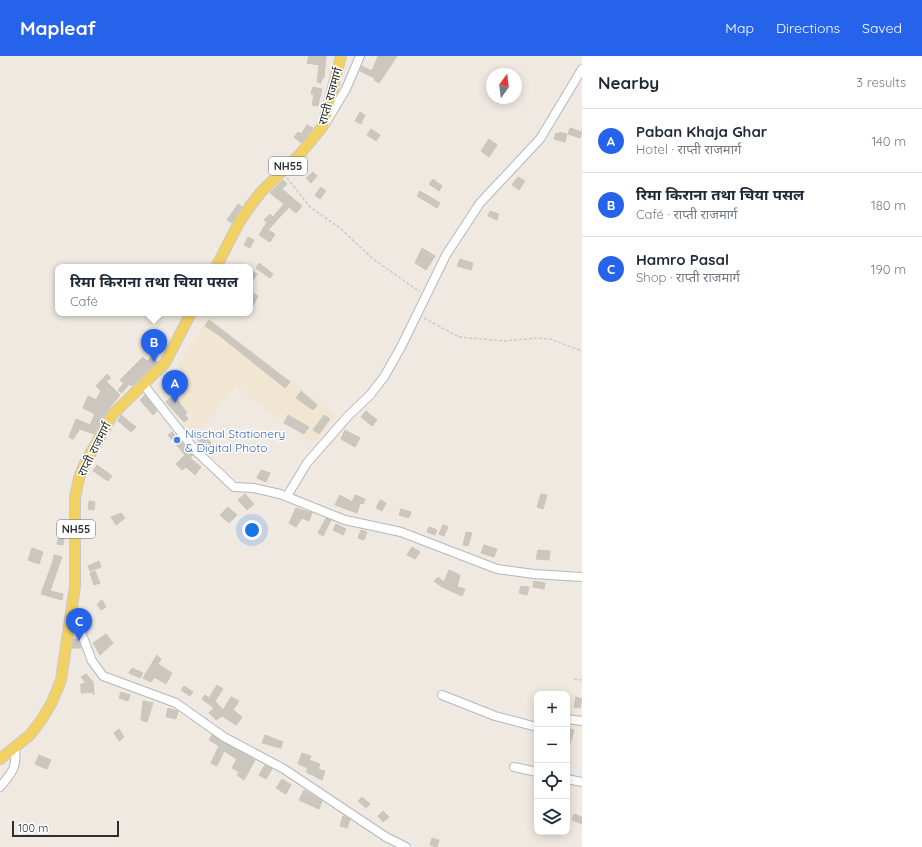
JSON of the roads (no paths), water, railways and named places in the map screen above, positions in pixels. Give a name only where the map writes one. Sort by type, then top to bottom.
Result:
[{"type":"main road","name":"राप्ती राजमार्ग","points":[[218,264],[240,221],[251,205],[261,192],[302,153],[323,126],[341,56]]},
{"type":"main road","name":"राप्ती राजमार्ग","points":[[0,759],[30,734],[52,702],[61,680],[76,586],[75,498],[79,478],[95,443],[113,414],[165,363],[189,316]]},
{"type":"street","points":[[323,126],[333,113],[346,89],[360,56]]},
{"type":"street","points":[[287,496],[308,463],[348,416],[370,395],[384,377],[402,347],[446,255],[480,203],[540,139],[582,69]]},
{"type":"street","points":[[144,384],[194,449],[234,487],[253,488],[287,496],[345,520],[401,532],[497,569],[534,574],[582,577]]},
{"type":"street","points":[[72,608],[92,661],[103,676],[176,703],[224,737],[284,768],[386,837],[404,846]]},
{"type":"street","points":[[442,695],[495,716],[534,726]]},
{"type":"street","points":[[570,720],[582,721]]},
{"type":"street","points":[[0,787],[13,772],[16,761],[16,747]]},
{"type":"street","points":[[514,767],[534,771]]},
{"type":"street","points":[[570,780],[582,782]]},
{"type":"place","name":"रिमा किराना तथा चिया पसल","points":[[154,362]]},
{"type":"place","name":"Paban Khaja Ghar","points":[[175,403]]},
{"type":"place","name":"Nischal Stationery & Digital Photo","points":[[177,440]]},
{"type":"place","name":"Hamro Pasal","points":[[79,641]]}]
